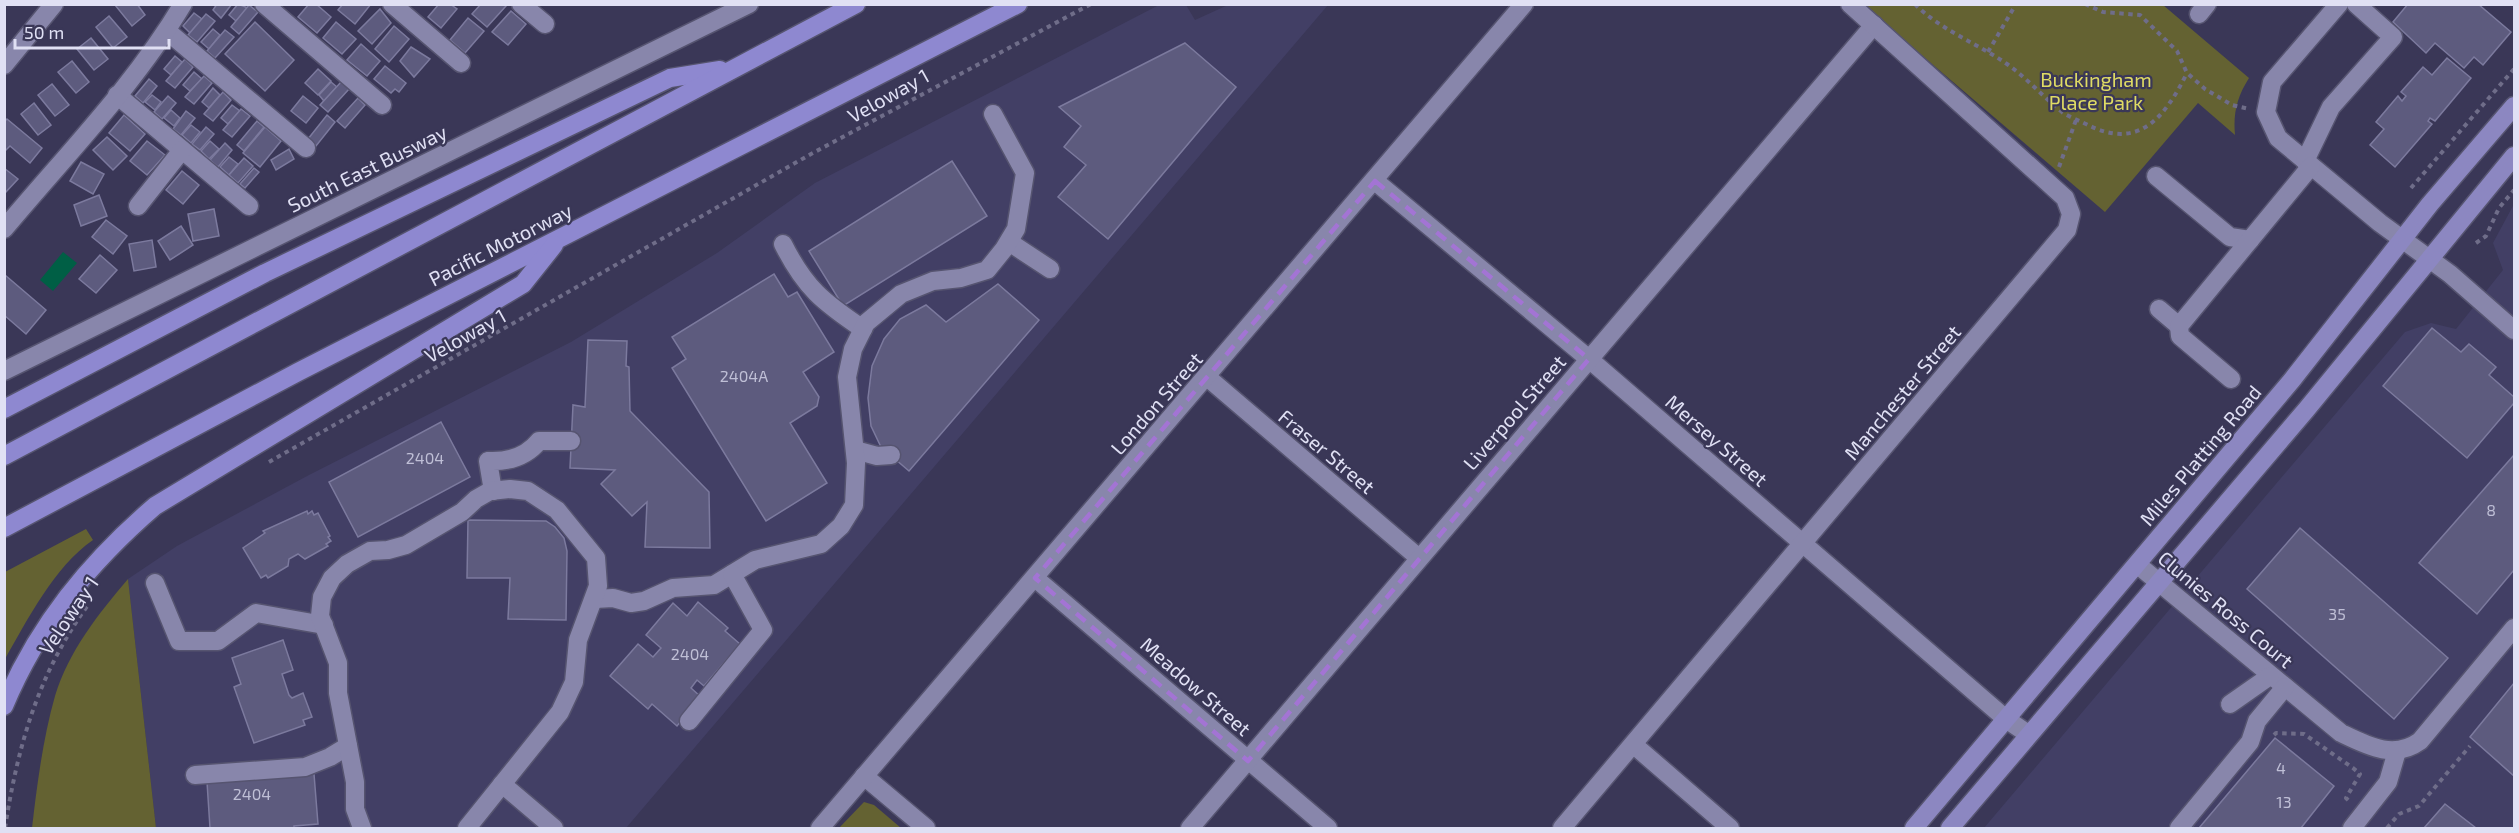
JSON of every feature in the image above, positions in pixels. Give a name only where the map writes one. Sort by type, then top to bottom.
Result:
[{"type":"highway","points":[[4,456],[856,4]]},
{"type":"highway","name":"Pacific Motorway","points":[[4,528],[298,372],[1018,4]]},
{"type":"highway","points":[[4,409],[265,273],[670,78],[734,68]]},
{"type":"highway","points":[[4,706],[37,638],[54,612],[106,550],[155,506],[523,284],[559,238]]},
{"type":"main road","name":"Miles Platting Road","points":[[1914,828],[2292,380],[2402,240],[2514,106]]},
{"type":"main road","points":[[1950,828],[2430,261],[2514,156]]},
{"type":"street","points":[[4,65],[54,4]]},
{"type":"street","points":[[4,229],[117,95],[167,31],[183,4]]},
{"type":"street","points":[[264,4],[382,105]]},
{"type":"street","points":[[392,4],[461,63]]},
{"type":"street","points":[[521,4],[545,24]]},
{"type":"street","name":"South East Busway","points":[[4,372],[749,4]]},
{"type":"street","name":"London Street","points":[[820,828],[1524,4]]},
{"type":"street","name":"Manchester Street","points":[[1562,828],[2067,230],[2071,214],[2064,198],[1850,4]]},
{"type":"street","points":[[2339,4],[2272,82],[2266,112],[2278,138],[2402,240],[2450,274],[2514,330]]},
{"type":"street","points":[[2179,326],[2250,240],[2308,164],[2331,107],[2393,37],[2356,4]]},
{"type":"street","name":"Liverpool Street","points":[[1190,828],[1874,25]]},
{"type":"street","points":[[167,31],[306,148]]},
{"type":"street","points":[[117,95],[249,206]]},
{"type":"street","points":[[595,598],[613,598],[631,603],[644,601],[673,588],[714,585],[755,560],[821,544],[841,526],[854,505],[855,450],[847,377],[853,349],[866,323],[901,294],[933,281],[961,279],[987,270],[1016,229],[1024,173],[993,114]]},
{"type":"street","points":[[138,206],[182,150]]},
{"type":"street","points":[[2156,176],[2230,237],[2250,240]]},
{"type":"street","name":"Mersey Street","points":[[1375,181],[1589,359],[2006,719],[2028,734]]},
{"type":"street","points":[[1008,242],[1050,269]]},
{"type":"street","points":[[783,244],[810,289],[863,329]]},
{"type":"street","points":[[2159,309],[2179,326],[2180,336],[2231,379]]},
{"type":"street","name":"Fraser Street","points":[[1207,377],[1419,558]]},
{"type":"street","points":[[493,491],[488,461],[517,458],[533,449],[539,441],[571,441]]},
{"type":"street","points":[[855,450],[891,455]]},
{"type":"street","points":[[362,828],[355,808],[355,782],[338,693],[338,663],[321,616],[322,597],[332,578],[347,564],[370,551],[388,550],[406,545],[462,512],[476,499],[493,491],[510,489],[528,491],[557,510],[596,558],[598,586],[579,640],[574,682],[560,712],[467,828]]},
{"type":"street","name":"Clunies Ross Court","points":[[2138,565],[2341,733],[2368,746],[2397,751]]},
{"type":"street","points":[[689,721],[763,630],[732,574]]},
{"type":"street","name":"Meadow Street","points":[[1035,578],[1328,828]]},
{"type":"street","points":[[155,584],[179,641],[218,640],[256,613],[324,625]]},
{"type":"street","points":[[2358,822],[2388,782],[2397,751],[2409,749],[2420,741],[2514,628]]},
{"type":"street","points":[[2230,704],[2278,682]]},
{"type":"street","name":"Clunies Ross Court","points":[[2179,828],[2250,742],[2257,721],[2278,682]]},
{"type":"street","points":[[1634,745],[1730,828]]},
{"type":"street","points":[[195,775],[305,767],[330,757],[348,746]]},
{"type":"street","points":[[864,776],[926,828]]},
{"type":"street","points":[[502,784],[554,828]]},
{"type":"path","name":"Veloway 1","points":[[266,464],[800,160],[1091,4]]},
{"type":"path","points":[[1915,4],[1933,20],[1988,52],[2028,80],[2064,114],[2103,133],[2121,136],[2133,133],[2160,115],[2176,94],[2187,73]]},
{"type":"path","points":[[1988,52],[2016,4]]},
{"type":"path","points":[[2085,4],[2103,12],[2140,15],[2177,51],[2187,73],[2225,102],[2266,112]]},
{"type":"path","points":[[2411,188],[2514,69]]},
{"type":"path","points":[[2051,186],[2076,120]]},
{"type":"path","points":[[2476,243],[2486,236],[2499,208],[2514,190]]},
{"type":"path","name":"Veloway 1","points":[[5,828],[20,746],[35,702],[62,645],[90,603]]},
{"type":"path","points":[[2268,742],[2276,733],[2304,734],[2360,774],[2346,798],[2358,822]]},
{"type":"path","points":[[2386,828],[2399,814],[2419,806],[2470,746]]},
{"type":"highlighted area","points":[[1375,181],[1589,359],[1248,761],[1035,578]]},
{"type":"shaded area","points":[[1159,5],[1186,5],[1195,20],[1228,5],[1328,5],[626,828],[156,828],[128,579],[177,546],[309,475],[571,342],[717,253],[815,183]]},
{"type":"shaded area","points":[[2514,204],[2514,828],[1984,828],[2405,332],[2431,323],[2456,329],[2503,270],[2493,243]]},
{"type":"shaded area","points":[[63,252],[77,263],[53,291],[40,280]]},
{"type":"green space","name":"Buckingham Place Park","points":[[1863,5],[2163,5],[2249,78],[2237,105],[2235,135],[2198,103],[2105,212]]},
{"type":"green space","points":[[86,529],[93,540],[66,564],[54,579],[5,659],[5,572]]},
{"type":"green space","points":[[128,579],[156,828],[32,828],[44,745],[61,680],[85,634]]},
{"type":"green space","points":[[864,802],[874,805],[901,828],[839,828]]},
{"type":"building","points":[[137,4],[145,15],[132,26],[115,5]]},
{"type":"building","points":[[217,4],[232,4],[221,18],[213,10]]},
{"type":"building","points":[[238,4],[248,8],[236,21],[229,15]]},
{"type":"building","points":[[309,4],[316,4],[331,17],[317,33],[298,17]]},
{"type":"building","points":[[343,4],[371,4],[355,24],[338,10]]},
{"type":"building","points":[[439,4],[450,4],[457,9],[441,28],[428,17]]},
{"type":"building","points":[[481,4],[504,4],[506,6],[487,27],[472,14]]},
{"type":"building","points":[[2408,4],[2478,4],[2511,32],[2483,65],[2474,57],[2464,68],[2435,43],[2426,53],[2393,22]]},
{"type":"building","points":[[249,5],[258,12],[239,34],[231,27]]},
{"type":"building","points":[[380,9],[391,23],[372,44],[358,31]]},
{"type":"building","points":[[511,11],[526,24],[508,45],[492,32]]},
{"type":"building","points":[[194,13],[202,19],[190,33],[183,26]]},
{"type":"building","points":[[206,14],[215,21],[197,42],[188,35]]},
{"type":"building","points":[[109,16],[127,37],[113,48],[96,27]]},
{"type":"building","points":[[468,18],[484,31],[465,53],[450,40]]},
{"type":"building","points":[[255,22],[294,60],[265,91],[225,54]]},
{"type":"building","points":[[336,22],[356,39],[342,54],[323,38]]},
{"type":"building","points":[[394,26],[409,39],[389,62],[375,49]]},
{"type":"building","points":[[213,29],[220,35],[209,49],[201,42]]},
{"type":"building","points":[[225,30],[234,37],[215,58],[207,51]]},
{"type":"building","points":[[91,38],[108,59],[94,70],[77,49]]},
{"type":"building","points":[[1185,43],[1236,87],[1108,239],[1058,197],[1086,165],[1064,147],[1081,126],[1059,107]]},
{"type":"building","points":[[361,44],[380,61],[367,76],[347,60]]},
{"type":"building","points":[[411,47],[430,59],[414,77],[400,61]]},
{"type":"building","points":[[175,56],[182,62],[171,75],[164,69]]},
{"type":"building","points":[[2447,58],[2471,78],[2435,121],[2430,118],[2428,121],[2432,124],[2395,167],[2370,145],[2384,129],[2376,122],[2398,96],[2402,101],[2406,96],[2401,92],[2423,67],[2432,75]]},
{"type":"building","points":[[185,59],[193,67],[175,88],[166,81]]},
{"type":"building","points":[[72,61],[89,82],[76,93],[58,72]]},
{"type":"building","points":[[385,66],[406,83],[399,92],[395,89],[391,93],[374,79]]},
{"type":"building","points":[[318,69],[331,81],[318,95],[305,83]]},
{"type":"building","points":[[194,72],[202,79],[190,91],[183,85]]},
{"type":"building","points":[[204,76],[212,83],[194,104],[185,97]]},
{"type":"building","points":[[149,79],[157,86],[143,103],[135,96]]},
{"type":"building","points":[[331,82],[337,87],[324,101],[319,95]]},
{"type":"building","points":[[341,82],[349,89],[328,112],[320,105]]},
{"type":"building","points":[[52,84],[69,105],[55,116],[38,95]]},
{"type":"building","points":[[213,88],[220,95],[209,108],[202,102]]},
{"type":"building","points":[[223,92],[231,100],[213,121],[204,114]]},
{"type":"building","points":[[152,95],[161,102],[155,110],[145,102]]},
{"type":"building","points":[[168,96],[176,103],[162,119],[154,112]]},
{"type":"building","points":[[303,96],[318,108],[306,123],[291,111]]},
{"type":"building","points":[[358,98],[365,105],[345,128],[337,121]]},
{"type":"building","points":[[34,103],[51,125],[38,135],[21,114]]},
{"type":"building","points":[[232,105],[240,111],[228,124],[221,118]]},
{"type":"building","points":[[241,109],[250,116],[232,137],[223,130]]},
{"type":"building","points":[[171,110],[180,118],[174,126],[164,118]]},
{"type":"building","points":[[186,111],[195,118],[181,135],[173,129]]},
{"type":"building","points":[[124,115],[145,134],[130,151],[109,133]]},
{"type":"building","points":[[327,115],[335,122],[316,146],[308,139]]},
{"type":"building","points":[[7,119],[42,148],[30,163],[10,146],[4,152],[4,122]]},
{"type":"building","points":[[257,121],[264,127],[244,151],[237,145]]},
{"type":"building","points":[[191,125],[200,132],[191,143],[182,135]]},
{"type":"building","points":[[206,127],[214,134],[200,150],[192,144]]},
{"type":"building","points":[[265,127],[281,141],[260,167],[243,153]]},
{"type":"building","points":[[107,137],[127,156],[113,170],[93,150]]},
{"type":"building","points":[[147,141],[165,155],[147,175],[130,161]]},
{"type":"building","points":[[210,141],[219,149],[209,159],[201,151]]},
{"type":"building","points":[[225,143],[232,150],[218,167],[210,160]]},
{"type":"building","points":[[289,149],[294,159],[276,170],[271,160]]},
{"type":"building","points":[[229,157],[238,164],[229,175],[220,167]]},
{"type":"building","points":[[244,158],[253,166],[238,183],[229,175]]},
{"type":"building","points":[[952,161],[987,216],[843,306],[809,251]]},
{"type":"building","points":[[81,162],[104,174],[93,194],[70,181]]},
{"type":"building","points":[[4,168],[18,179],[4,194]]},
{"type":"building","points":[[254,168],[259,172],[245,188],[240,184]]},
{"type":"building","points":[[182,171],[199,185],[183,204],[166,190]]},
{"type":"building","points":[[99,195],[107,216],[81,226],[74,205]]},
{"type":"building","points":[[214,209],[219,236],[193,241],[188,214]]},
{"type":"building","points":[[106,220],[127,236],[113,254],[92,237]]},
{"type":"building","points":[[181,226],[193,245],[170,260],[158,241]]},
{"type":"building","points":[[152,240],[156,267],[134,271],[129,244]]},
{"type":"building","points":[[100,255],[117,270],[96,293],[79,279]]},
{"type":"building","points":[[774,274],[788,297],[797,292],[834,352],[803,372],[819,397],[817,406],[790,423],[827,483],[766,521],[672,368],[686,359],[672,337]]},
{"type":"building","points":[[5,275],[46,310],[26,334],[4,315]]},
{"type":"building","points":[[998,284],[1039,320],[909,471],[881,447],[871,426],[868,398],[872,366],[884,339],[900,319],[926,305],[946,322]]},
{"type":"building","points":[[2432,328],[2461,352],[2469,344],[2496,367],[2489,375],[2514,397],[2514,403],[2467,458],[2383,386]]},
{"type":"building","points":[[588,340],[627,341],[626,366],[629,367],[630,411],[709,492],[710,548],[645,547],[647,502],[632,516],[601,484],[615,470],[570,468],[573,405],[585,407]]},
{"type":"building","points":[[441,422],[470,477],[358,537],[329,482]]},
{"type":"building","points":[[2514,455],[2514,570],[2477,614],[2419,563]]},
{"type":"building","points":[[307,511],[308,514],[312,511],[314,515],[318,513],[330,536],[328,537],[331,541],[326,544],[328,546],[305,559],[298,554],[289,559],[288,566],[268,578],[266,575],[261,578],[243,548],[265,533],[263,531]]},
{"type":"building","points":[[468,520],[546,521],[555,527],[564,538],[567,551],[566,620],[508,619],[510,578],[467,578]]},
{"type":"building","points":[[2300,528],[2448,658],[2394,719],[2247,589]]},
{"type":"building","points":[[698,602],[728,628],[725,631],[740,644],[704,686],[697,680],[691,688],[701,697],[677,726],[652,704],[648,709],[610,676],[638,644],[653,657],[661,648],[646,635],[673,603],[687,616]]},
{"type":"building","points":[[283,640],[293,670],[282,674],[289,695],[292,698],[303,693],[312,717],[303,720],[305,725],[254,743],[234,687],[241,684],[232,658]]},
{"type":"building","points":[[2514,683],[2514,776],[2470,737]]},
{"type":"building","points":[[2275,738],[2334,786],[2301,828],[2199,828]]},
{"type":"building","points":[[314,774],[318,824],[294,826],[294,828],[210,828],[207,782]]},
{"type":"building","points":[[2445,804],[2476,828],[2424,828]]}]
